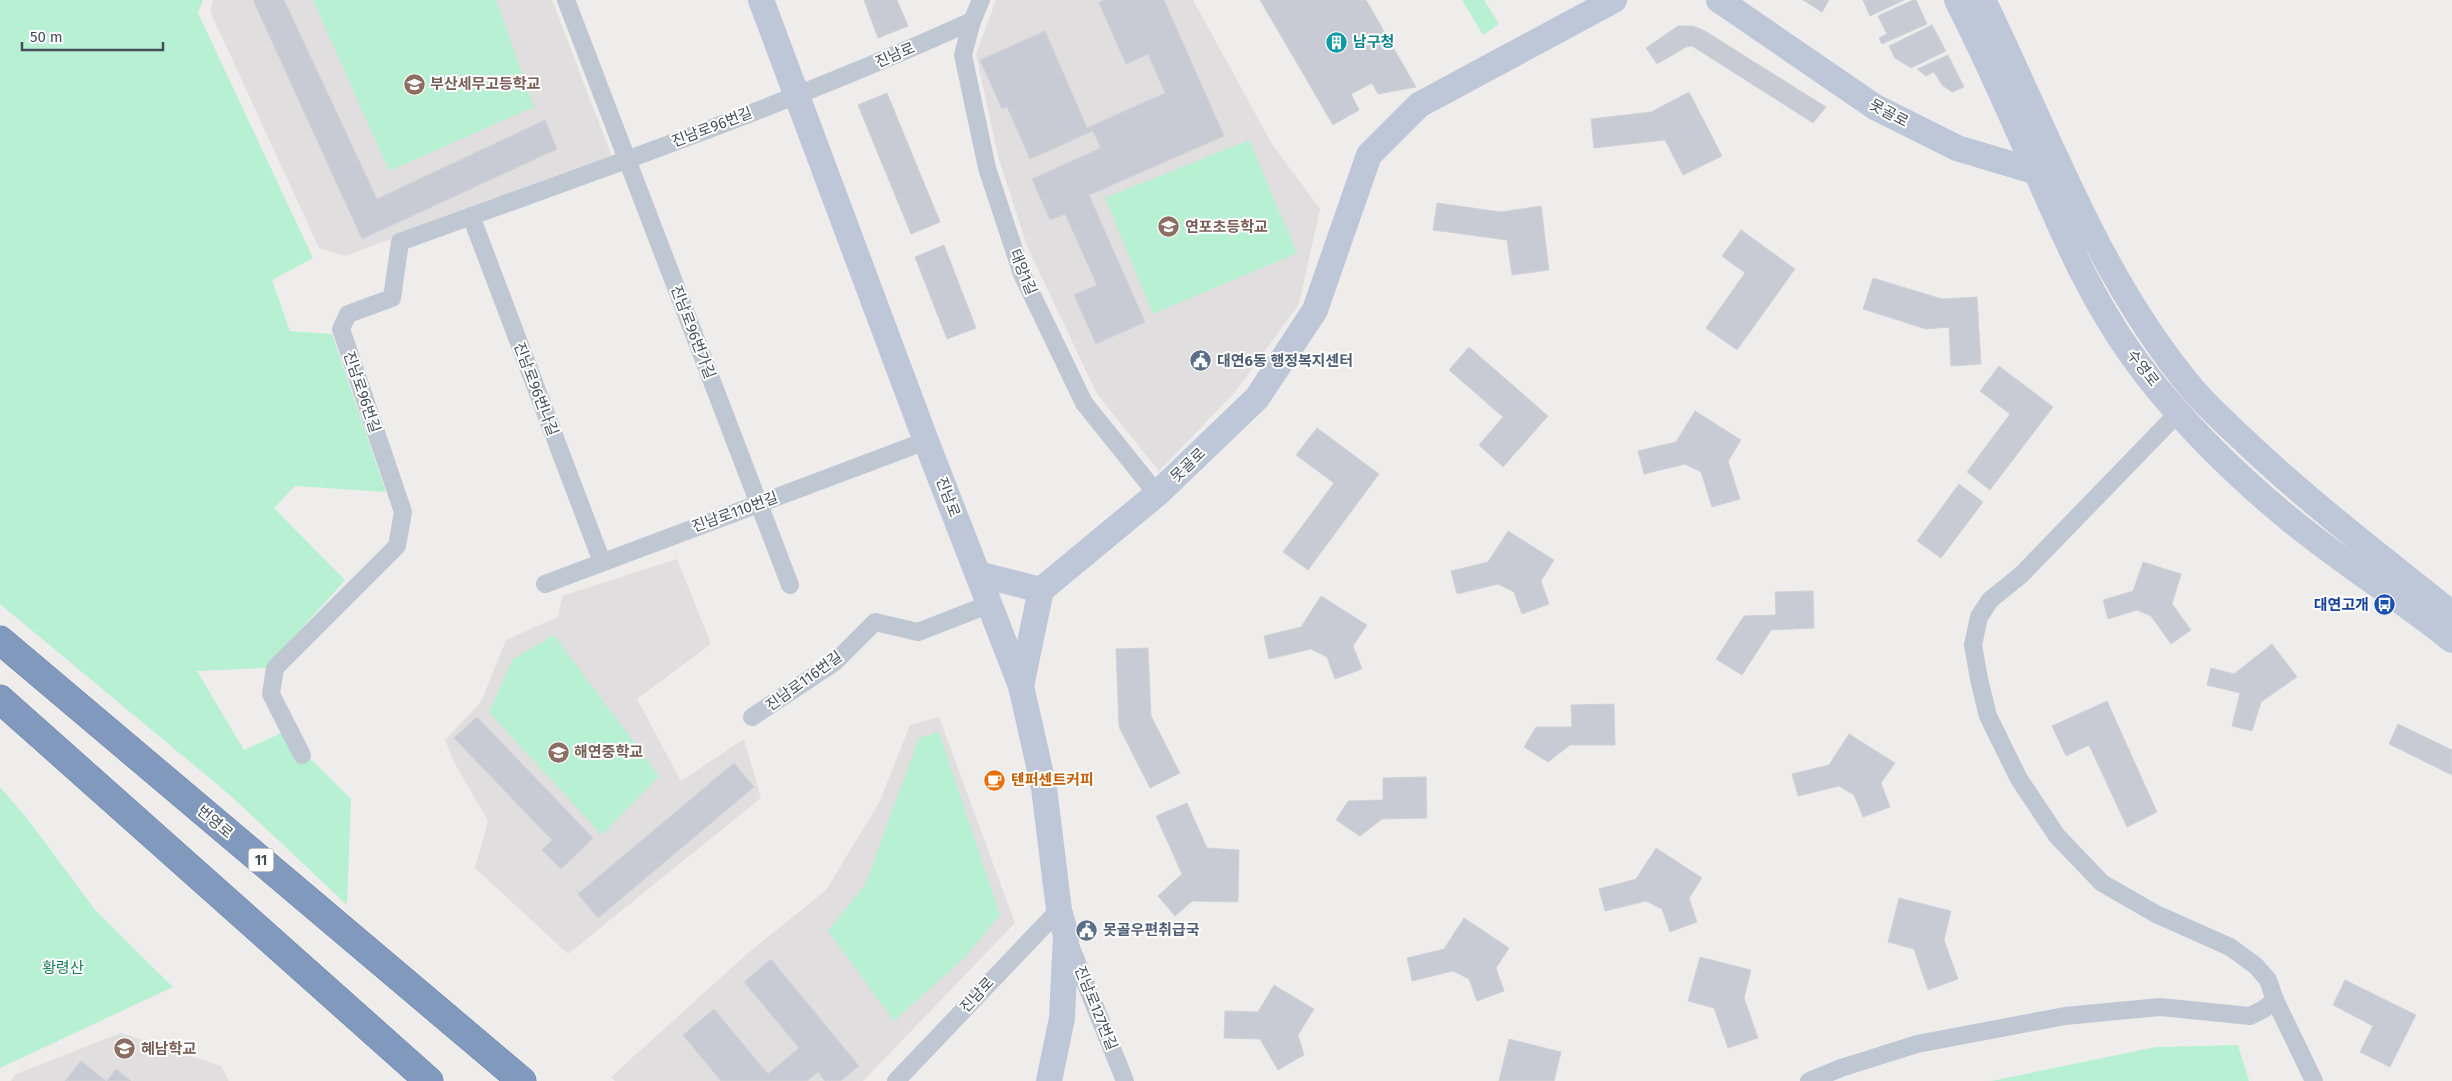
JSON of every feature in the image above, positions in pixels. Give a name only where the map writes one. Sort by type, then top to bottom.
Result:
[{"type":"highway","name":"번영로","points":[[0,640],[522,1081]]},
{"type":"highway","points":[[0,699],[429,1081]]},
{"type":"main road","name":"진남로","points":[[760,0],[926,441],[1021,686],[1044,788],[1059,910],[1066,935],[1062,1018],[1049,1081]]},
{"type":"main road","name":"못골로","points":[[1041,590],[1157,494],[1257,398],[1315,310],[1369,156],[1419,105],[1614,0]]},
{"type":"main road","name":"못골로","points":[[1719,0],[1875,107],[1957,148],[2037,172],[2073,196]]},
{"type":"main road","name":"수영로","points":[[1957,0],[2004,97],[2066,239],[2131,354],[2179,412],[2214,449],[2297,525],[2452,640]]},
{"type":"main road","name":"수영로","points":[[1983,0],[2073,196],[2116,277],[2146,326],[2196,393],[2304,496],[2452,614]]},
{"type":"main road","points":[[978,574],[1041,590],[1021,686]]},
{"type":"street","points":[[566,0],[628,160]]},
{"type":"street","points":[[972,21],[981,0]]},
{"type":"street","name":"진남로","points":[[796,95],[972,21]]},
{"type":"street","name":"태양1길","points":[[972,21],[963,55],[987,168],[1022,274],[1084,403],[1157,494]]},
{"type":"street","name":"진남로96번길","points":[[302,755],[271,694],[275,668],[398,546],[403,512],[341,329],[348,314],[392,298],[400,242],[628,160],[796,95]]},
{"type":"street","name":"진남로96번가길","points":[[628,160],[790,585]]},
{"type":"street","name":"진남로96번나길","points":[[472,216],[602,562]]},
{"type":"street","points":[[2179,412],[2021,575],[1990,600],[1979,617],[1973,645],[1979,679],[1988,716],[2015,771],[2057,836],[2102,882],[2156,914],[2230,947],[2256,966],[2268,980],[2275,1000],[2314,1081]]},
{"type":"street","name":"진남로110번길","points":[[545,584],[926,441]]},
{"type":"street","name":"진남로116번길","points":[[752,717],[836,662],[875,622],[918,632],[990,604]]},
{"type":"street","name":"진남로","points":[[896,1081],[1059,910]]},
{"type":"street","name":"진남로127번길","points":[[1066,935],[1126,1081]]},
{"type":"street","points":[[1808,1081],[1841,1068],[1917,1044],[2065,1016],[2160,1007],[2250,1016],[2264,1010],[2275,1000]]},
{"type":"shaded area","name":"부산세무고등학교","points":[[213,0],[552,0],[612,157],[345,256],[319,248],[210,11]]},
{"type":"shaded area","name":"연포초등학교","points":[[996,0],[1193,0],[1272,144],[1320,209],[1299,304],[1235,392],[1159,471],[1097,394],[1027,246],[998,156],[976,54]]},
{"type":"shaded area","name":"해연중학교","points":[[677,559],[711,644],[637,699],[681,781],[744,739],[761,798],[568,954],[475,868],[488,821],[455,764],[445,740],[481,702],[506,640],[558,617],[562,596]]},
{"type":"shaded area","points":[[939,717],[1015,923],[863,1081],[615,1081],[611,1077],[748,953],[826,890],[879,803],[910,725]]},
{"type":"shaded area","name":"혜남학교","points":[[121,1033],[221,1066],[229,1081],[11,1081],[16,1074]]},
{"type":"green space","points":[[0,0],[203,0],[198,13],[313,258],[272,280],[290,331],[332,334],[386,492],[295,486],[274,508],[345,580],[266,668],[197,671],[244,750],[284,732],[351,799],[347,905],[231,796],[0,604]]},
{"type":"green space","points":[[313,0],[496,0],[534,107],[389,171]]},
{"type":"green space","points":[[1462,0],[1484,0],[1499,24],[1483,35]]},
{"type":"green space","points":[[1249,140],[1297,253],[1153,314],[1105,198]]},
{"type":"green space","points":[[554,635],[659,776],[602,835],[489,712],[513,659]]},
{"type":"green space","points":[[939,732],[1000,915],[965,957],[894,1021],[828,931],[865,885],[919,738]]},
{"type":"green space","name":"황령산","points":[[0,787],[26,817],[96,911],[173,987],[0,1068]]},
{"type":"green space","points":[[2238,1045],[2249,1081],[1991,1081],[2156,1047]]},
{"type":"building","points":[[253,0],[284,0],[377,199],[545,120],[557,149],[362,239]]},
{"type":"building","points":[[864,0],[897,0],[908,26],[878,38]]},
{"type":"building","points":[[1105,0],[1164,0],[1224,136],[1089,195],[1145,322],[1096,344],[1074,295],[1097,285],[1065,214],[1050,220],[1032,179],[1101,148],[1093,131],[1030,159],[1007,107],[1002,109],[980,60],[1045,31],[1087,128],[1165,93],[1148,54],[1126,64],[1099,3]]},
{"type":"building","name":"남구청","points":[[1260,0],[1366,0],[1416,87],[1378,94],[1372,83],[1351,94],[1359,110],[1333,125]]},
{"type":"building","points":[[1803,0],[1829,0],[1822,12]]},
{"type":"building","points":[[1863,0],[1904,0],[1870,16]]},
{"type":"building","points":[[1916,0],[1927,24],[1882,44],[1879,38],[1887,34],[1878,16]]},
{"type":"building","points":[[1932,25],[1946,51],[1911,68],[1895,58],[1889,46]]},
{"type":"building","points":[[1678,26],[1693,26],[1705,31],[1826,107],[1813,123],[1692,46],[1686,47],[1657,64],[1646,48]]},
{"type":"building","points":[[1948,55],[1964,87],[1952,92],[1942,85],[1934,72],[1926,76],[1917,69]]},
{"type":"building","points":[[1689,92],[1722,156],[1683,175],[1665,140],[1594,148],[1591,119],[1651,112]]},
{"type":"building","points":[[887,93],[940,222],[911,234],[858,105]]},
{"type":"building","points":[[1437,203],[1501,212],[1541,206],[1549,270],[1512,275],[1507,240],[1433,230]]},
{"type":"building","points":[[1741,230],[1795,269],[1737,350],[1706,328],[1745,273],[1722,256]]},
{"type":"building","points":[[944,245],[976,328],[947,339],[915,257]]},
{"type":"building","points":[[1873,278],[1942,299],[1977,297],[1981,364],[1951,366],[1949,327],[1926,329],[1863,309]]},
{"type":"building","points":[[1469,347],[1548,416],[1503,467],[1479,445],[1503,417],[1449,370]]},
{"type":"building","points":[[1999,366],[2053,407],[1990,490],[1967,472],[2010,414],[1980,391]]},
{"type":"building","points":[[1695,411],[1741,440],[1728,461],[1740,499],[1712,507],[1701,472],[1685,464],[1644,474],[1638,451],[1676,442]]},
{"type":"building","points":[[1317,428],[1379,474],[1308,570],[1283,552],[1334,483],[1296,455]]},
{"type":"building","points":[[1959,484],[1983,502],[1941,558],[1917,541]]},
{"type":"building","points":[[1508,531],[1554,560],[1541,581],[1549,604],[1522,614],[1514,592],[1498,584],[1457,594],[1451,571],[1488,562]]},
{"type":"building","points":[[2143,562],[2181,574],[2172,604],[2191,630],[2171,644],[2151,616],[2137,610],[2108,619],[2103,600],[2133,591]]},
{"type":"building","points":[[1813,591],[1814,628],[1771,630],[1742,675],[1716,659],[1744,616],[1776,615],[1775,592]]},
{"type":"building","points":[[1321,596],[1367,625],[1353,646],[1362,669],[1335,679],[1327,657],[1311,649],[1269,659],[1264,636],[1301,627]]},
{"type":"building","points":[[2272,644],[2297,677],[2261,702],[2252,731],[2232,726],[2240,693],[2207,685],[2211,668],[2234,674]]},
{"type":"building","points":[[1148,648],[1151,716],[1180,773],[1150,788],[1119,727],[1116,649]]},
{"type":"building","points":[[2107,701],[2157,812],[2127,827],[2089,745],[2066,756],[2052,726]]},
{"type":"building","points":[[1614,704],[1615,745],[1570,745],[1548,762],[1524,747],[1536,727],[1572,727],[1571,705]]},
{"type":"building","points":[[477,717],[593,838],[561,869],[542,850],[552,840],[454,738]]},
{"type":"building","points":[[2398,724],[2452,750],[2452,775],[2389,744]]},
{"type":"building","points":[[1849,734],[1895,763],[1881,783],[1890,807],[1863,817],[1854,795],[1839,786],[1798,796],[1792,774],[1829,765]]},
{"type":"building","points":[[734,763],[754,787],[598,918],[578,894]]},
{"type":"building","points":[[1426,777],[1427,818],[1382,819],[1360,836],[1336,820],[1348,801],[1383,800],[1383,778]]},
{"type":"building","points":[[1187,803],[1207,848],[1239,850],[1238,902],[1192,901],[1175,916],[1158,896],[1182,874],[1156,816]]},
{"type":"building","points":[[1656,848],[1702,878],[1689,898],[1697,922],[1670,932],[1662,909],[1646,901],[1605,911],[1599,889],[1636,879]]},
{"type":"building","points":[[1899,898],[1951,911],[1944,940],[1958,979],[1928,990],[1914,949],[1888,942]]},
{"type":"building","points":[[1464,918],[1509,948],[1496,968],[1504,991],[1477,1001],[1469,979],[1453,971],[1412,981],[1407,958],[1444,949]]},
{"type":"building","points":[[1700,957],[1751,970],[1744,998],[1758,1038],[1728,1048],[1714,1008],[1688,1001]]},
{"type":"building","points":[[771,959],[859,1066],[840,1081],[825,1081],[818,1072],[807,1081],[721,1081],[683,1035],[714,1009],[768,1074],[799,1048],[744,982]]},
{"type":"building","points":[[2345,980],[2416,1015],[2390,1067],[2360,1052],[2373,1026],[2333,1005]]},
{"type":"building","points":[[1274,985],[1314,1009],[1298,1035],[1304,1055],[1278,1070],[1260,1039],[1224,1038],[1225,1011],[1258,1012]]},
{"type":"building","points":[[1509,1039],[1561,1052],[1554,1081],[1499,1081]]},
{"type":"building","points":[[81,1061],[106,1081],[65,1081]]},
{"type":"building","points":[[116,1069],[131,1081],[107,1081]]},
{"type":"place","name":"남구청","points":[[1337,42]]},
{"type":"place","name":"부산세무고등학교","points":[[414,84]]},
{"type":"place","name":"연포초등학교","points":[[1169,227]]},
{"type":"place","name":"대연6동 행정복지센터","points":[[1201,361]]},
{"type":"place","name":"대연고개","points":[[2385,605]]},
{"type":"place","name":"해연중학교","points":[[558,752]]},
{"type":"place","name":"텐퍼센트커피","points":[[995,780]]},
{"type":"place","name":"못골우편취급국","points":[[1087,930]]},
{"type":"place","name":"혜남학교","points":[[125,1049]]}]
